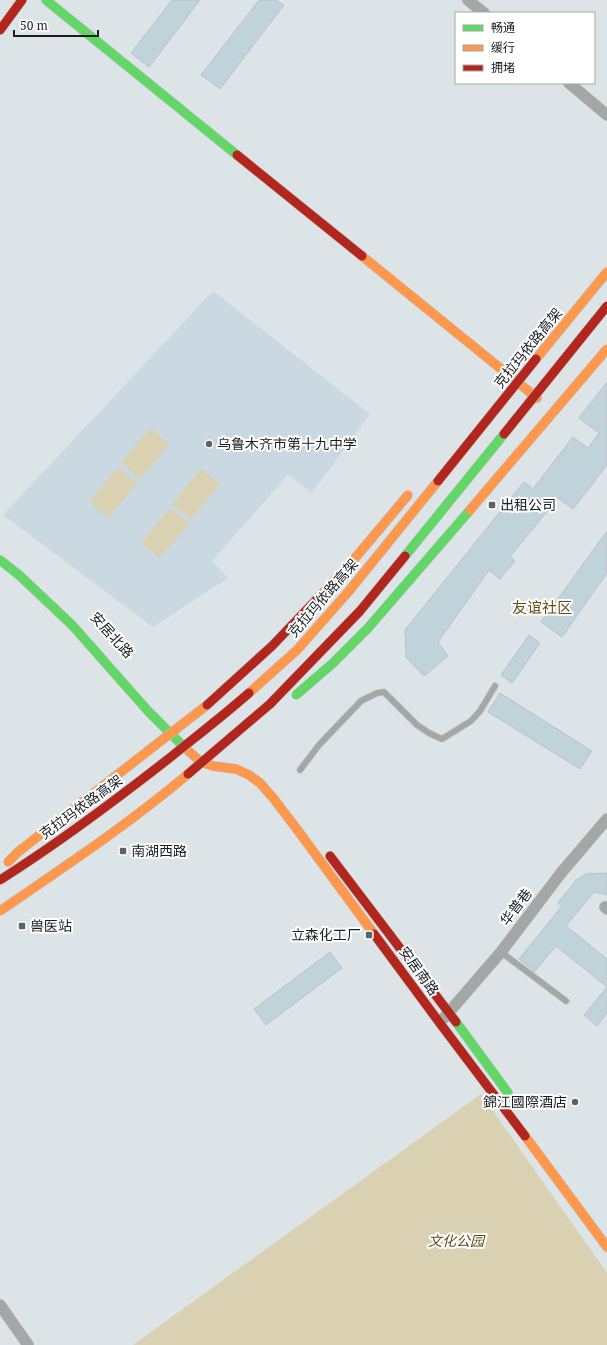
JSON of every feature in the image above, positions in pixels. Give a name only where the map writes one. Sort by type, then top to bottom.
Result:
[{"type":"main road","points":[[0,30],[22,0]]},
{"type":"main road","points":[[46,0],[506,378],[536,398]]},
{"type":"main road","name":"克拉玛依路高架","points":[[0,880],[33,859],[120,796],[231,709],[297,650],[349,590],[607,272]]},
{"type":"main road","points":[[163,795],[270,704],[360,611],[607,306]]},
{"type":"main road","points":[[291,700],[333,663],[368,628],[607,349]]},
{"type":"main road","points":[[0,869],[18,852],[218,696],[272,646],[351,563],[416,486]]},
{"type":"main road","name":"安居北路","points":[[3,557],[22,568],[83,623]]},
{"type":"main road","name":"安居北路","points":[[3,557],[19,575],[72,625],[148,711],[182,745]]},
{"type":"main road","points":[[174,723],[195,747],[208,756],[221,757]]},
{"type":"main road","points":[[0,911],[81,856],[163,795],[248,735]]},
{"type":"main road","name":"安居南路","points":[[182,745],[201,762],[213,766],[236,769],[249,775],[260,783],[299,832],[607,1247]]},
{"type":"main road","points":[[252,767],[276,787],[292,808]]},
{"type":"main road","name":"安居南路","points":[[325,849],[449,1013],[514,1103]]},
{"type":"street","points":[[468,0],[483,12]]},
{"type":"street","points":[[570,84],[607,115]]},
{"type":"street","name":"华普巷","points":[[439,1022],[449,1013],[501,952],[561,873],[607,819]]},
{"type":"street","points":[[0,1305],[28,1345]]},
{"type":"lane","points":[[300,770],[319,745],[361,701],[376,693],[384,692],[417,725],[442,739],[471,721],[480,711],[495,686]]},
{"type":"lane","points":[[501,952],[566,1001]]},
{"type":"shaded area","name":"乌鲁木齐市第十九中学","points":[[213,291],[370,414],[312,493],[288,475],[212,561],[228,578],[153,627],[3,515]]},
{"type":"green space","points":[[150,428],[169,444],[140,479],[121,463]]},
{"type":"green space","points":[[118,468],[137,483],[108,518],[89,502]]},
{"type":"green space","points":[[201,469],[220,484],[191,519],[172,504]]},
{"type":"green space","points":[[170,508],[189,524],[160,558],[141,543]]},
{"type":"green space","name":"文化公园","points":[[481,1094],[607,1273],[607,1345],[133,1345]]},
{"type":"building","points":[[172,0],[200,0],[149,67],[131,53]]},
{"type":"building","points":[[259,0],[276,0],[284,5],[220,89],[201,75]]},
{"type":"building","points":[[607,382],[607,465],[573,509],[558,498],[510,557],[515,561],[500,579],[489,570],[438,642],[448,656],[424,676],[406,657],[405,630],[524,482],[533,489],[573,437],[588,448],[599,433],[579,418]]},
{"type":"building","points":[[607,531],[607,573],[562,637],[541,622]]},
{"type":"building","points":[[529,635],[540,643],[512,683],[501,675]]},
{"type":"building","points":[[500,693],[592,751],[580,769],[488,712]]},
{"type":"building","points":[[607,873],[607,895],[594,892],[566,926],[607,959],[607,987],[556,946],[534,972],[519,959],[562,906],[558,903],[576,880],[586,874]]},
{"type":"building","points":[[330,952],[342,968],[266,1025],[254,1009]]},
{"type":"building","points":[[607,987],[607,1013],[597,1026],[584,1015]]},
{"type":"traffic: fast","points":[[46,0],[237,155]]},
{"type":"traffic: fast","points":[[405,556],[504,434]]},
{"type":"traffic: fast","points":[[296,695],[333,663],[368,628],[470,510]]},
{"type":"traffic: fast","points":[[0,560],[19,575],[72,625],[148,711],[184,747]]},
{"type":"traffic: fast","points":[[456,1022],[508,1093]]},
{"type":"traffic: slow","points":[[362,256],[537,398]]},
{"type":"traffic: slow","points":[[536,359],[607,272]]},
{"type":"traffic: slow","points":[[470,510],[607,349]]},
{"type":"traffic: slow","points":[[249,693],[297,650],[349,591],[438,481]]},
{"type":"traffic: slow","points":[[316,600],[351,563],[408,495]]},
{"type":"traffic: slow","points":[[8,862],[18,852],[207,705]]},
{"type":"traffic: slow","points":[[184,747],[201,762],[213,766],[236,769],[249,775],[260,783],[299,832],[374,934]]},
{"type":"traffic: slow","points":[[0,911],[119,828],[188,774]]},
{"type":"traffic: slow","points":[[525,1136],[607,1247]]},
{"type":"traffic: jam","points":[[0,30],[22,0]]},
{"type":"traffic: jam","points":[[237,155],[362,256]]},
{"type":"traffic: jam","points":[[504,434],[607,306]]},
{"type":"traffic: jam","points":[[438,481],[536,359]]},
{"type":"traffic: jam","points":[[188,774],[270,704],[360,611],[405,556]]},
{"type":"traffic: jam","points":[[207,705],[272,646],[316,600]]},
{"type":"traffic: jam","points":[[0,880],[109,805],[221,717],[249,693]]},
{"type":"traffic: jam","points":[[330,856],[456,1022]]},
{"type":"traffic: jam","points":[[374,934],[525,1136]]},
{"type":"place","name":"乌鲁木齐市第十九中学","points":[[209,444]]},
{"type":"place","name":"出租公司","points":[[492,505]]},
{"type":"place","name":"南湖西路","points":[[123,851]]},
{"type":"place","name":"兽医站","points":[[22,926]]},
{"type":"place","name":"立森化工厂","points":[[369,935]]},
{"type":"place","name":"錦江國際酒店","points":[[575,1102]]},
{"type":"district","name":"友谊社区","points":[[542,608]]}]
